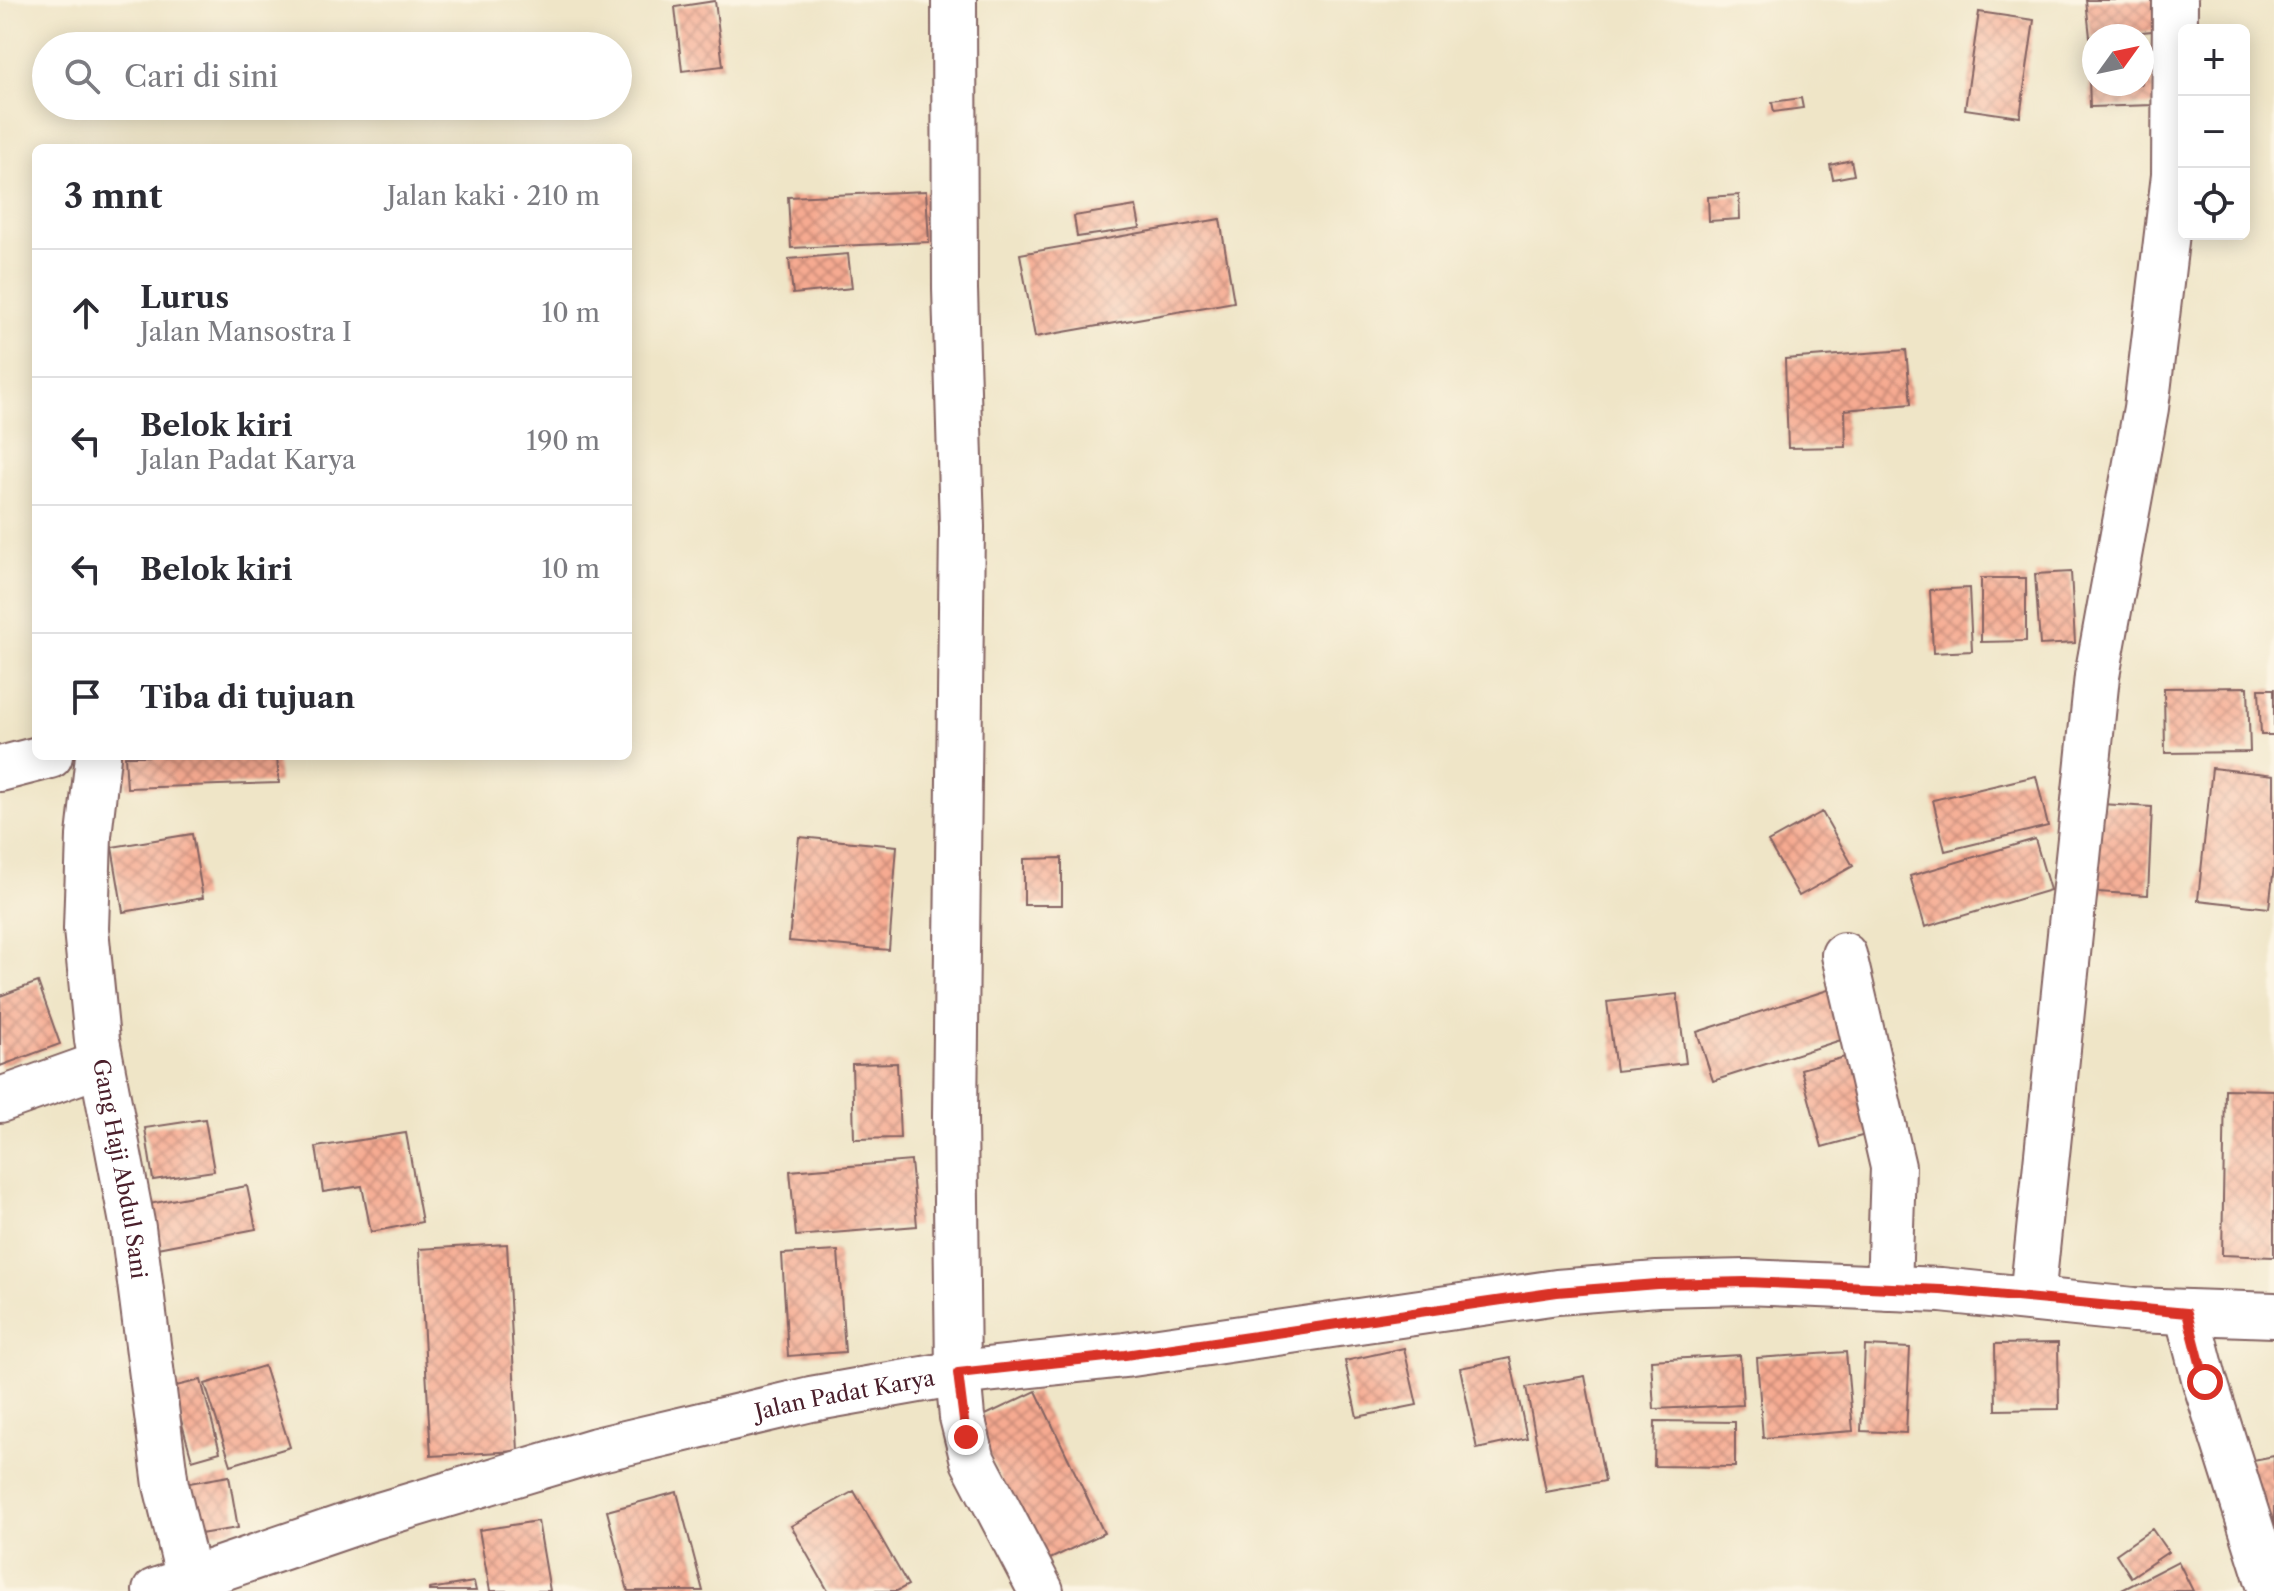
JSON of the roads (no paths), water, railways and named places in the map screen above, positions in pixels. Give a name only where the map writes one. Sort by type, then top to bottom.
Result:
[{"type":"street","points":[[954,0],[955,289],[962,527],[955,1116],[958,1373],[962,1417],[973,1461],[1041,1591]]},
{"type":"street","points":[[2032,1298],[2097,676],[2146,408],[2174,175],[2175,0]]},
{"type":"street","points":[[0,769],[35,760]]},
{"type":"street","name":"Gang Haji Abdul Sani","points":[[98,760],[89,836],[86,929],[101,1064],[133,1228],[166,1485],[172,1585]]},
{"type":"street","points":[[1844,955],[1893,1167],[1889,1288]]},
{"type":"street","points":[[0,1100],[101,1064]]},
{"type":"street","name":"Jalan Padat Karya","points":[[172,1585],[369,1518],[596,1450],[811,1399],[958,1373],[1125,1355],[1557,1292],[1657,1284],[1746,1282],[2032,1298],[2187,1313],[2274,1315]]},
{"type":"street","points":[[2187,1313],[2205,1382],[2271,1591]]}]
